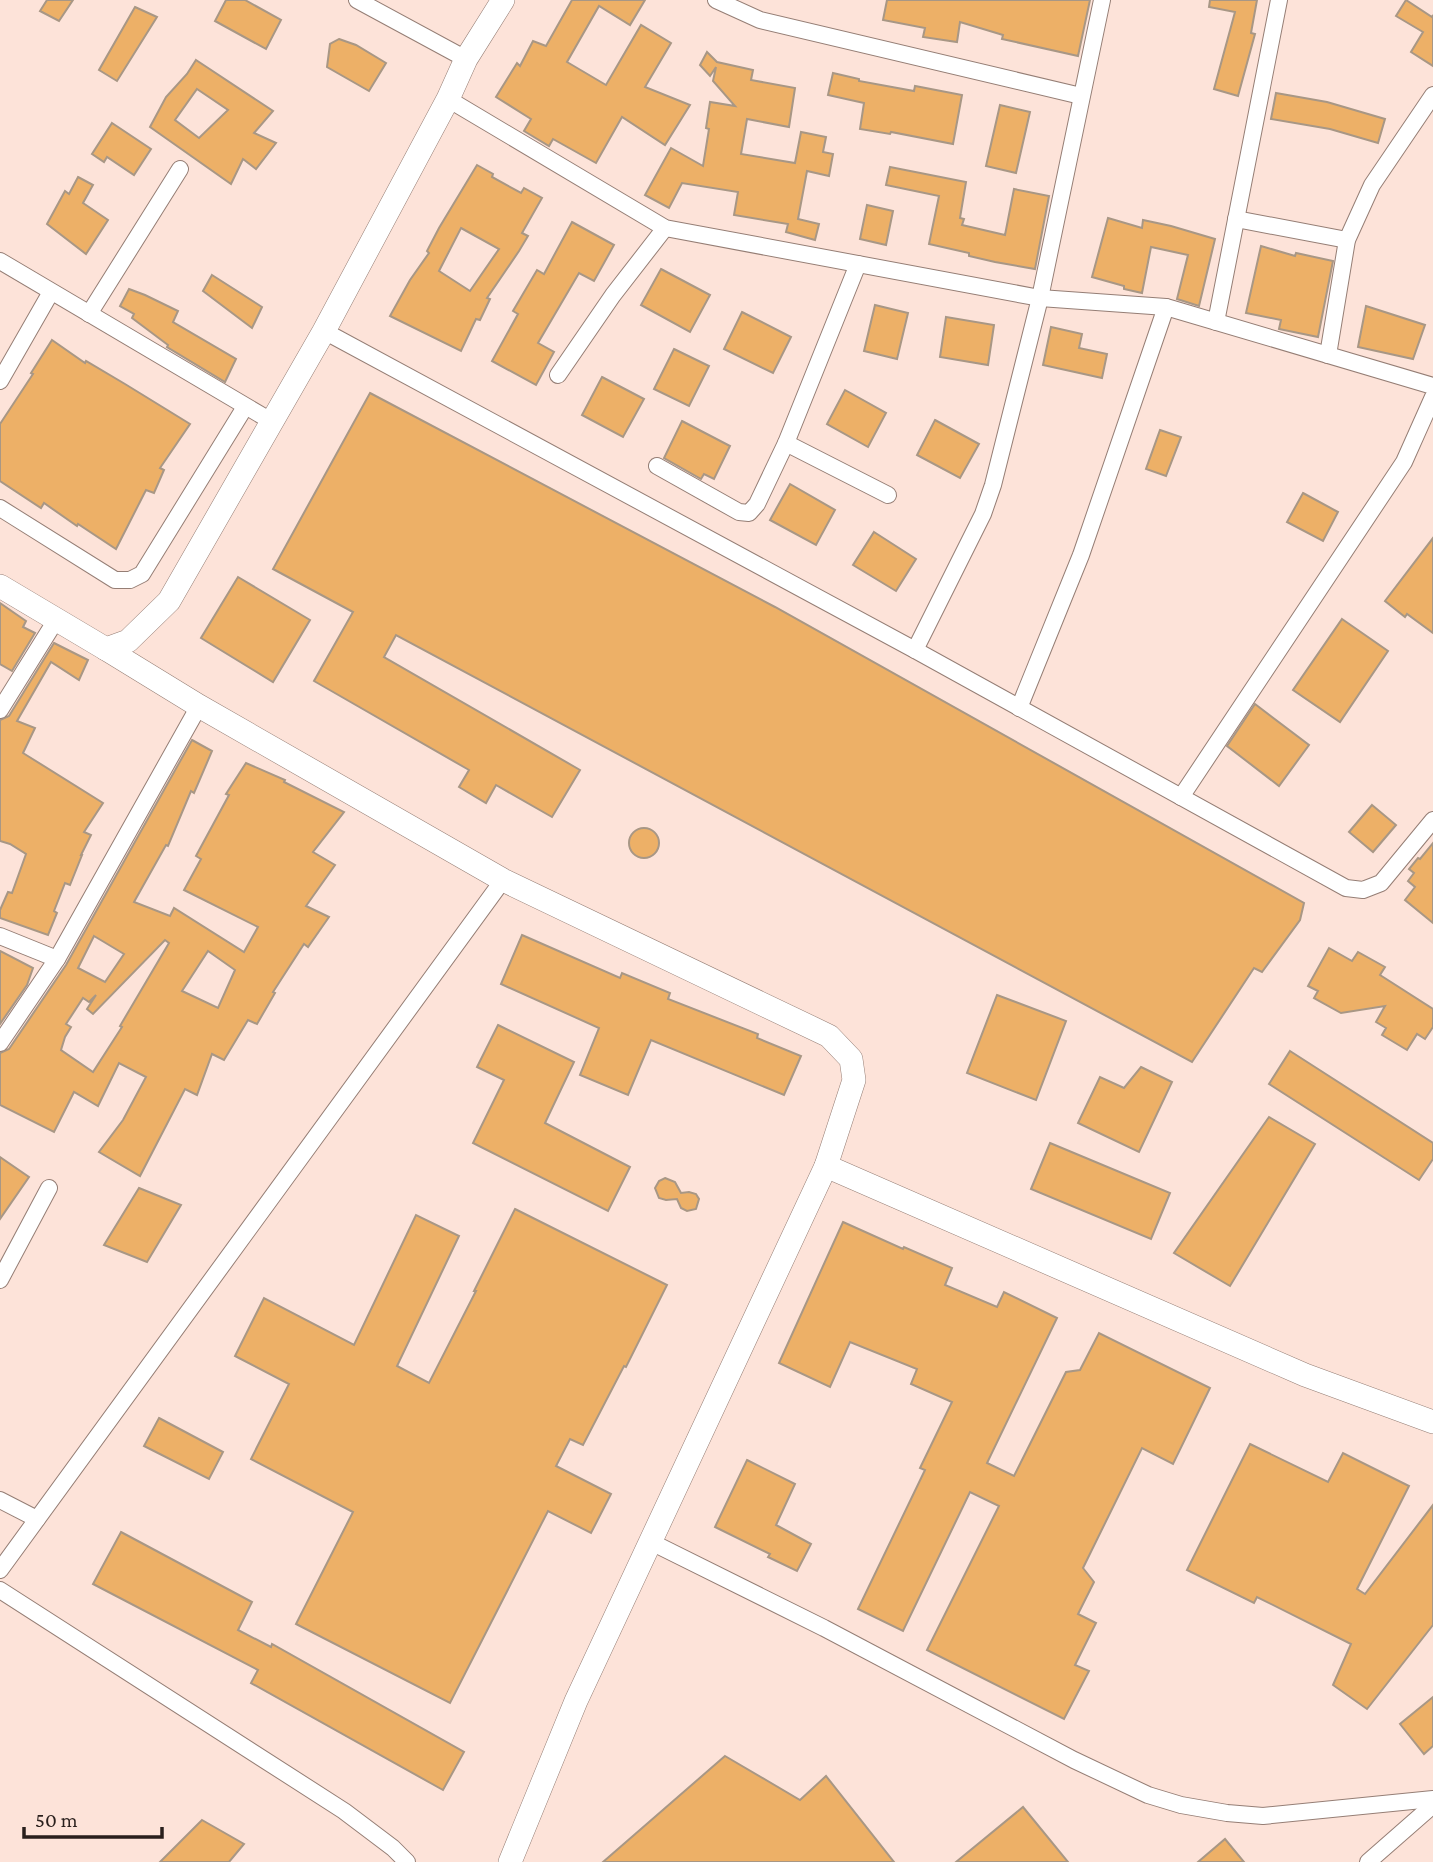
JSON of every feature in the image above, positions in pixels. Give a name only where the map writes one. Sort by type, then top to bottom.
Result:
[{"type":"street","points":[[357,0],[466,59]]},
{"type":"street","points":[[106,649],[128,641],[169,601],[324,331],[448,99],[466,59],[503,0]]},
{"type":"street","points":[[716,0],[760,20],[1081,96]]},
{"type":"street","points":[[915,650],[983,514],[993,485],[1040,298],[1102,0]]},
{"type":"street","points":[[1216,322],[1279,0]]},
{"type":"street","points":[[1328,355],[1347,240],[1371,185],[1433,95]]},
{"type":"street","points":[[448,99],[665,228],[1040,298],[1166,307],[1433,386]]},
{"type":"street","points":[[89,314],[180,169]]},
{"type":"street","points":[[1236,219],[1347,240]]},
{"type":"street","points":[[558,375],[613,295],[665,228]]},
{"type":"street","points":[[0,261],[271,421]]},
{"type":"street","points":[[657,466],[739,512],[749,513],[757,504],[786,443],[858,264]]},
{"type":"street","points":[[0,381],[51,292]]},
{"type":"street","points":[[1019,708],[1081,555],[1166,307]]},
{"type":"street","points":[[324,331],[915,650],[1346,888],[1363,890],[1381,883],[1433,820]]},
{"type":"street","points":[[1181,797],[1404,462],[1433,397]]},
{"type":"street","points":[[0,508],[115,580],[130,580],[142,574],[245,407]]},
{"type":"street","points":[[786,443],[888,495]]},
{"type":"street","points":[[0,586],[199,706],[503,880],[829,1037],[851,1059],[854,1080],[827,1166],[576,1702],[509,1862]]},
{"type":"street","points":[[0,710],[56,620]]},
{"type":"street","points":[[0,1043],[57,959],[199,706]]},
{"type":"street","points":[[0,1570],[503,880]]},
{"type":"street","points":[[0,936],[57,959]]},
{"type":"street","points":[[827,1166],[1304,1375],[1433,1422]]},
{"type":"street","points":[[0,1280],[4,1262],[49,1188]]},
{"type":"street","points":[[0,1500],[37,1519]]},
{"type":"street","points":[[651,1542],[837,1634],[1074,1760],[1148,1795],[1181,1805],[1263,1816],[1433,1799]]},
{"type":"street","points":[[0,1590],[344,1811],[407,1862]]},
{"type":"street","points":[[1368,1862],[1433,1805]]},
{"type":"building","points":[[47,0],[73,0],[59,21],[40,11]]},
{"type":"building","points":[[226,0],[245,0],[281,20],[266,49],[215,21]]},
{"type":"building","points":[[572,0],[645,0],[630,25],[599,6],[567,62],[606,85],[641,25],[671,43],[645,87],[690,105],[665,145],[622,117],[596,163],[553,139],[549,146],[524,131],[531,119],[496,97],[517,63],[520,66],[533,41],[546,46]]},
{"type":"building","points":[[887,0],[1090,0],[1078,56],[1002,39],[1003,35],[960,22],[957,42],[923,37],[925,28],[883,20]]},
{"type":"building","points":[[1210,0],[1257,0],[1251,33],[1255,34],[1238,96],[1214,89],[1235,12],[1209,7]]},
{"type":"building","points":[[1406,0],[1432,17],[1433,15],[1433,66],[1411,52],[1423,32],[1396,16]]},
{"type":"building","points":[[135,7],[157,17],[117,81],[99,70]]},
{"type":"building","points":[[339,39],[356,45],[386,63],[369,91],[327,67],[330,44]]},
{"type":"building","points":[[707,52],[717,62],[753,70],[751,80],[795,88],[789,127],[747,119],[741,154],[795,163],[801,132],[826,137],[823,152],[833,154],[829,176],[807,171],[798,219],[819,224],[815,240],[786,232],[788,224],[734,215],[738,192],[682,183],[669,208],[645,195],[671,148],[703,166],[710,102],[735,106],[713,81],[716,67],[710,76],[700,65]]},
{"type":"building","points":[[196,60],[273,111],[254,133],[276,143],[256,169],[243,159],[231,184],[150,127],[166,97]],"holes":[[[197,89],[228,110],[199,138],[175,120]]]},
{"type":"building","points":[[833,73],[859,81],[914,91],[915,86],[962,95],[953,144],[860,129],[864,103],[828,95]]},
{"type":"building","points":[[1276,93],[1327,102],[1385,119],[1378,143],[1330,129],[1271,119]]},
{"type":"building","points":[[1000,105],[1030,112],[1016,173],[986,166]]},
{"type":"building","points":[[112,123],[151,149],[134,175],[107,157],[104,162],[92,154]]},
{"type":"building","points":[[477,165],[521,193],[524,188],[542,198],[522,233],[528,236],[487,298],[490,299],[480,320],[476,319],[461,351],[390,316],[429,253],[427,251]],"holes":[[[461,228],[499,249],[470,291],[439,271]]]},
{"type":"building","points":[[890,167],[966,182],[960,218],[964,219],[962,225],[1005,235],[1014,189],[1049,196],[1035,269],[969,256],[969,253],[929,244],[939,196],[886,185]]},
{"type":"building","points":[[78,177],[93,185],[83,203],[108,220],[86,254],[47,224],[65,191],[69,194]]},
{"type":"building","points":[[867,205],[893,211],[886,245],[860,239]]},
{"type":"building","points":[[1108,218],[1142,228],[1143,220],[1215,239],[1199,306],[1177,299],[1188,255],[1151,247],[1142,293],[1092,277]]},
{"type":"building","points":[[572,222],[614,245],[594,281],[579,273],[538,343],[554,352],[536,385],[492,361],[518,314],[513,311],[537,270],[544,274]]},
{"type":"building","points":[[1261,246],[1295,256],[1296,253],[1333,261],[1318,337],[1279,329],[1281,320],[1246,313]]},
{"type":"building","points":[[661,269],[710,295],[690,332],[641,305]]},
{"type":"building","points":[[212,275],[262,307],[252,328],[203,291]]},
{"type":"building","points":[[129,289],[178,311],[173,322],[236,359],[225,382],[167,347],[168,345],[132,318],[134,314],[120,306]]},
{"type":"building","points":[[875,305],[908,313],[897,359],[864,351]]},
{"type":"building","points":[[1366,306],[1425,325],[1413,359],[1358,347]]},
{"type":"building","points":[[742,312],[791,337],[773,373],[724,349]]},
{"type":"building","points":[[946,317],[994,325],[988,365],[940,357]]},
{"type":"building","points":[[1051,327],[1082,334],[1079,348],[1107,354],[1102,378],[1043,365]]},
{"type":"building","points":[[52,340],[85,363],[86,361],[190,424],[160,468],[164,470],[154,493],[146,490],[116,549],[44,503],[41,508],[0,481],[0,424]]},
{"type":"building","points":[[674,349],[709,366],[689,406],[654,389]]},
{"type":"building","points":[[602,377],[644,399],[623,437],[582,415]]},
{"type":"building","points":[[845,390],[886,413],[868,447],[827,424]]},
{"type":"building","points":[[370,393],[775,607],[1304,903],[1300,920],[1262,972],[1254,968],[1192,1062],[396,635],[384,657],[580,770],[552,817],[496,785],[486,803],[459,787],[469,770],[314,681],[353,612],[273,569]]},
{"type":"building","points":[[935,420],[979,444],[960,478],[917,455]]},
{"type":"building","points":[[682,421],[730,446],[714,479],[704,474],[701,479],[664,458]]},
{"type":"building","points":[[1160,430],[1181,437],[1166,476],[1146,469]]},
{"type":"building","points":[[790,484],[835,510],[816,545],[770,520]]},
{"type":"building","points":[[1303,493],[1338,512],[1323,541],[1287,522]]},
{"type":"building","points":[[874,532],[916,559],[896,591],[853,565]]},
{"type":"building","points":[[1433,538],[1433,633],[1407,614],[1405,617],[1385,601]]},
{"type":"building","points":[[238,577],[310,620],[273,682],[201,638]]},
{"type":"building","points":[[0,603],[26,621],[23,627],[35,633],[12,671],[0,664]]},
{"type":"building","points":[[1342,619],[1388,651],[1340,722],[1293,690]]},
{"type":"building","points":[[54,643],[88,660],[79,680],[51,662],[17,721],[35,728],[23,753],[103,803],[84,832],[91,835],[70,885],[65,883],[48,935],[0,918],[0,910],[8,892],[12,893],[26,854],[0,841],[0,720],[9,716]]},
{"type":"building","points":[[1255,704],[1309,745],[1279,786],[1227,746]]},
{"type":"building","points":[[192,740],[212,751],[194,793],[191,791],[168,846],[166,845],[134,902],[170,916],[174,908],[244,952],[258,927],[184,890],[201,859],[196,856],[229,795],[226,794],[246,763],[285,780],[284,782],[344,812],[313,852],[335,865],[306,906],[329,917],[308,947],[304,944],[273,992],[275,993],[257,1024],[248,1020],[224,1060],[212,1054],[197,1095],[185,1089],[140,1176],[99,1152],[123,1120],[146,1077],[119,1063],[98,1106],[74,1092],[54,1132],[0,1105],[0,1053],[9,1049],[66,965]],"holes":[[[94,936],[124,954],[105,982],[78,968]],[[165,940],[169,943],[120,1026],[122,1027],[93,1072],[61,1050],[71,1027],[66,1024],[83,998],[89,1002],[96,995],[87,1009],[93,1014]],[[208,951],[235,970],[218,1008],[182,991]]]},
{"type":"building","points":[[1372,805],[1396,825],[1373,852],[1349,832]]},
{"type":"building","points":[[644,828],[655,832],[659,843],[655,854],[644,858],[633,854],[629,843],[633,832]]},
{"type":"building","points":[[1433,843],[1433,923],[1405,900],[1415,887],[1408,881],[1414,873],[1409,869]]},
{"type":"building","points":[[522,935],[620,978],[622,973],[670,993],[668,999],[758,1034],[757,1038],[801,1056],[784,1095],[651,1040],[628,1095],[580,1075],[599,1028],[501,984]]},
{"type":"building","points":[[1329,948],[1352,961],[1358,952],[1385,967],[1380,975],[1433,1009],[1433,1027],[1425,1039],[1417,1034],[1407,1050],[1382,1035],[1386,1028],[1376,1022],[1385,1006],[1341,1013],[1314,998],[1318,991],[1308,986]]},
{"type":"building","points":[[0,951],[33,968],[27,985],[0,1024]]},
{"type":"building","points":[[997,995],[1066,1021],[1036,1100],[967,1073]]},
{"type":"building","points":[[498,1025],[574,1062],[545,1123],[630,1167],[608,1211],[473,1143],[504,1080],[477,1067]]},
{"type":"building","points":[[1290,1051],[1433,1143],[1433,1159],[1419,1180],[1269,1084]]},
{"type":"building","points":[[1141,1067],[1172,1082],[1139,1152],[1078,1123],[1100,1077],[1124,1088]]},
{"type":"building","points":[[1269,1117],[1315,1144],[1230,1286],[1174,1253]]},
{"type":"building","points":[[1050,1143],[1170,1193],[1151,1239],[1031,1189]]},
{"type":"building","points":[[0,1157],[29,1177],[0,1219]]},
{"type":"building","points":[[665,1178],[675,1182],[681,1193],[696,1194],[699,1199],[696,1209],[687,1211],[681,1208],[677,1199],[659,1198],[655,1188],[659,1181]]},
{"type":"building","points":[[139,1188],[181,1205],[147,1262],[104,1245]]},
{"type":"building","points":[[515,1209],[667,1285],[583,1445],[570,1439],[556,1466],[611,1494],[591,1533],[548,1511],[450,1703],[296,1624],[353,1512],[251,1459],[289,1384],[235,1356],[264,1298],[354,1345],[416,1215],[459,1236],[397,1366],[429,1383]]},
{"type":"building","points":[[843,1222],[952,1268],[945,1285],[997,1307],[1004,1292],[1057,1318],[987,1463],[1014,1476],[1066,1372],[1080,1370],[1099,1333],[1210,1388],[1173,1464],[1142,1448],[1083,1568],[1094,1582],[1078,1614],[1096,1623],[1075,1665],[1089,1671],[1064,1719],[927,1650],[999,1506],[970,1492],[903,1631],[858,1609],[925,1470],[920,1468],[952,1402],[911,1384],[917,1369],[850,1342],[830,1387],[779,1363]]},
{"type":"building","points":[[159,1418],[223,1452],[209,1479],[144,1446]]},
{"type":"building","points":[[1250,1444],[1328,1482],[1343,1453],[1409,1486],[1357,1589],[1365,1594],[1433,1505],[1433,1625],[1367,1709],[1333,1685],[1351,1644],[1257,1597],[1254,1603],[1187,1570]]},
{"type":"building","points":[[747,1460],[795,1484],[776,1525],[811,1544],[797,1571],[768,1557],[770,1554],[715,1527]]},
{"type":"building","points":[[121,1532],[252,1602],[238,1630],[271,1647],[272,1644],[464,1752],[443,1790],[251,1683],[258,1670],[93,1584]]},
{"type":"building","points":[[1433,1697],[1433,1746],[1424,1754],[1400,1724]]},
{"type":"building","points":[[725,1756],[800,1800],[826,1776],[894,1862],[603,1862]]},
{"type":"building","points":[[1023,1807],[1068,1862],[956,1862]]},
{"type":"building","points":[[202,1820],[244,1844],[229,1862],[160,1862]]},
{"type":"building","points":[[1225,1839],[1244,1862],[1198,1862]]}]
